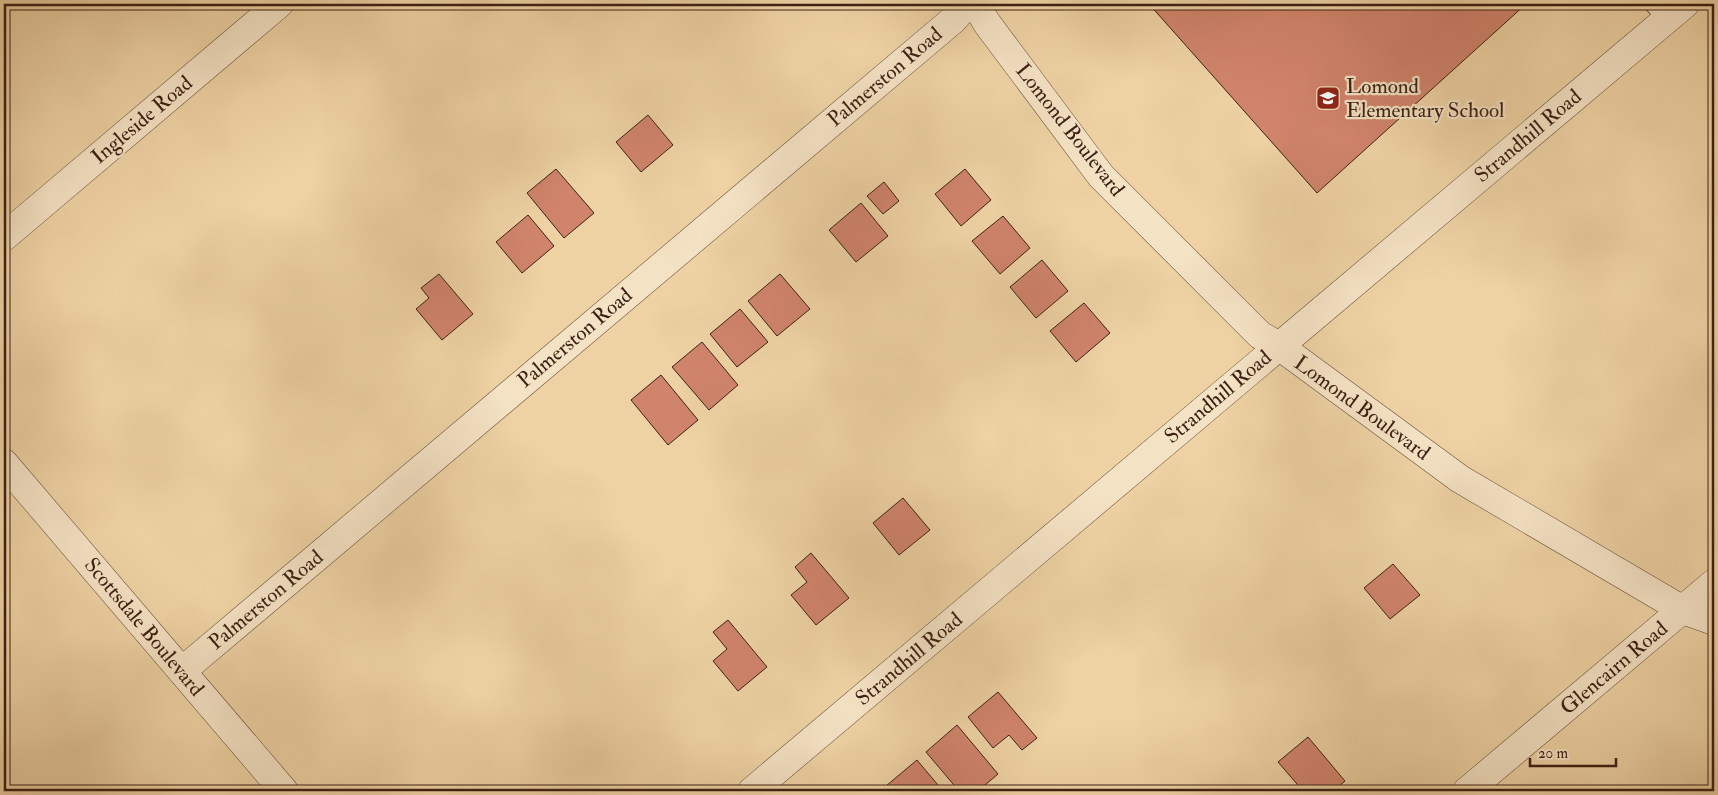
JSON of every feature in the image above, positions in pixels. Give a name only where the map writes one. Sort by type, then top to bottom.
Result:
[{"type":"street","name":"Ingleside Road","points":[[4,237],[280,4]]},
{"type":"street","name":"Palmerston Road","points":[[182,671],[952,20],[967,4]]},
{"type":"street","name":"Lomond Boulevard","points":[[976,4],[986,22],[1101,176],[1260,335],[1279,346],[1460,479],[1683,610],[1714,621]]},
{"type":"street","name":"Strandhill Road","points":[[752,791],[1279,346],[1668,9]]},
{"type":"street","name":"Scottsdale Boulevard","points":[[4,463],[284,791]]},
{"type":"street","name":"Glencairn Road","points":[[1467,791],[1714,583]]},
{"type":"building","name":"Lomond Elementary School","points":[[1149,4],[1526,4],[1317,193]]},
{"type":"building","points":[[648,115],[673,145],[641,172],[616,142]]},
{"type":"building","points":[[556,169],[594,213],[564,238],[527,193]]},
{"type":"building","points":[[965,169],[991,200],[961,226],[935,194]]},
{"type":"building","points":[[884,182],[899,201],[883,214],[867,196]]},
{"type":"building","points":[[861,203],[888,236],[856,262],[829,230]]},
{"type":"building","points":[[528,215],[554,246],[522,273],[496,242]]},
{"type":"building","points":[[1003,216],[1030,248],[1000,274],[972,241]]},
{"type":"building","points":[[1042,260],[1068,291],[1036,318],[1010,287]]},
{"type":"building","points":[[439,274],[473,314],[442,340],[416,309],[429,298],[421,288]]},
{"type":"building","points":[[780,274],[810,309],[777,336],[748,301]]},
{"type":"building","points":[[1084,303],[1110,333],[1076,362],[1050,331]]},
{"type":"building","points":[[740,309],[768,342],[737,367],[710,334]]},
{"type":"building","points":[[702,342],[738,385],[709,410],[672,367]]},
{"type":"building","points":[[661,375],[698,420],[668,445],[631,400]]},
{"type":"building","points":[[903,498],[930,530],[899,555],[873,523]]},
{"type":"building","points":[[811,553],[849,598],[816,625],[791,595],[807,582],[795,567]]},
{"type":"building","points":[[1393,564],[1420,595],[1390,619],[1364,588]]},
{"type":"building","points":[[728,620],[767,667],[738,691],[713,661],[727,649],[713,632]]},
{"type":"building","points":[[998,692],[1037,738],[1022,750],[1009,735],[993,748],[968,717]]},
{"type":"building","points":[[957,725],[998,774],[978,791],[959,791],[926,752]]},
{"type":"building","points":[[1308,737],[1345,781],[1333,791],[1303,791],[1278,762]]},
{"type":"building","points":[[917,760],[943,791],[890,791],[886,786]]},
{"type":"place","name":"Lomond Elementary School","points":[[1328,98]]}]
